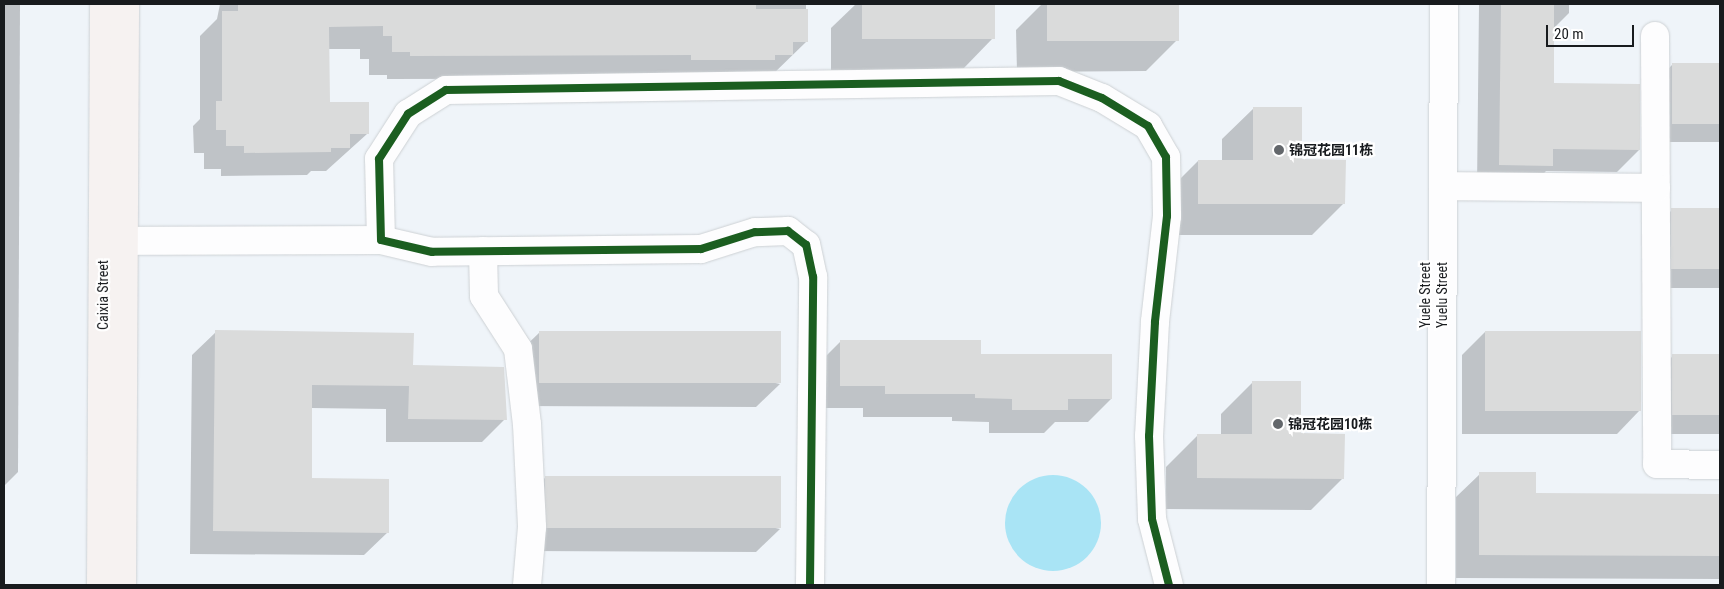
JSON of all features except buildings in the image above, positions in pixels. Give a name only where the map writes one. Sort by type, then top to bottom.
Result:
[{"type":"main road","name":"Caixia Street","points":[[104,4],[114,242],[122,585]]},
{"type":"main road","name":"Caixia Street","points":[[101,585],[125,4]]},
{"type":"street","name":"Yuele Street","points":[[1423,585],[1426,4]]},
{"type":"street","name":"Yuelu Street","points":[[1441,585],[1444,4]]},
{"type":"street","points":[[1655,36],[1657,464],[1720,465]]},
{"type":"street","points":[[380,240],[379,159],[408,114],[446,90],[1059,81],[1102,98],[1148,126],[1166,157],[1167,216],[1155,322],[1149,436],[1152,519],[1169,585]]},
{"type":"street","points":[[1443,186],[1656,188]]},
{"type":"street","points":[[114,242],[380,240],[432,252],[701,249],[755,232],[788,231],[806,245],[813,276],[810,585]]},
{"type":"street","points":[[483,251],[484,296],[518,349],[527,424],[532,527],[527,585]]},
{"type":"water","points":[[1053,475],[1072,478],[1087,489],[1098,504],[1101,523],[1098,542],[1087,557],[1072,568],[1053,571],[1034,568],[1019,557],[1008,542],[1005,523],[1008,504],[1019,489],[1034,478]]},
{"type":"cycle path","points":[[810,585],[813,277],[806,245],[788,231],[755,232],[701,249],[432,252],[381,240],[379,159],[408,114],[446,90],[1059,81],[1102,98],[1148,126],[1166,157],[1167,216],[1155,322],[1149,436],[1152,519],[1169,585]]},
{"type":"place","name":"锦冠花园11栋","points":[[1279,150]]},
{"type":"place","name":"锦冠花园10栋","points":[[1278,424]]}]
